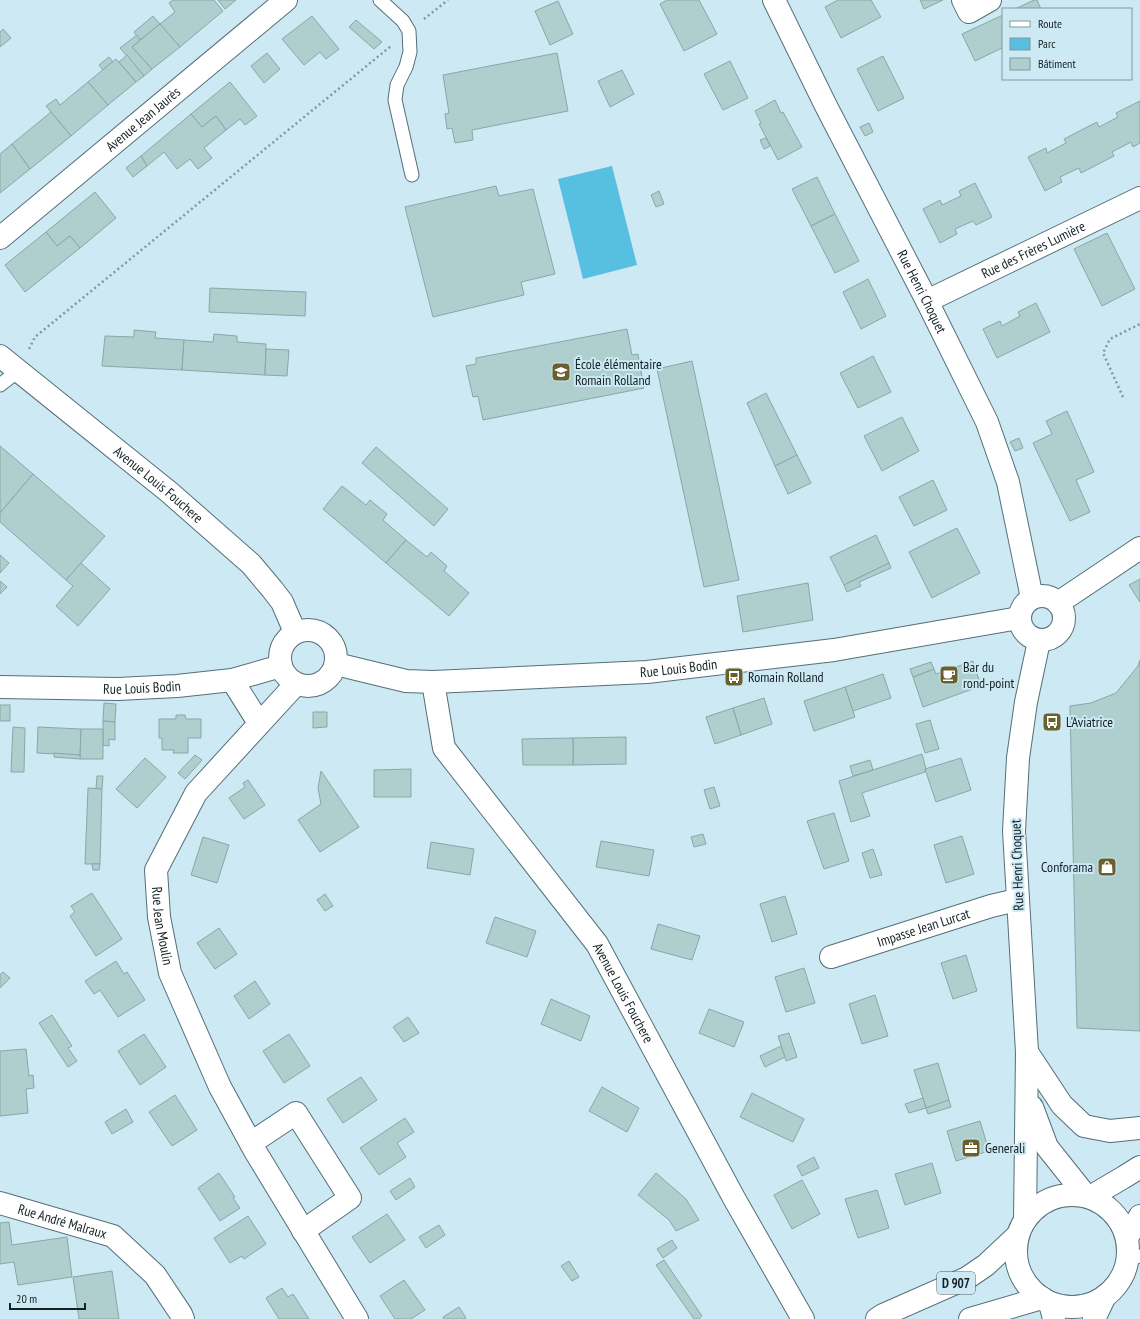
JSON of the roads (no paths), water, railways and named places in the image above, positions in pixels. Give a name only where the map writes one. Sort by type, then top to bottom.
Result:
[{"type":"street","name":"Avenue Jean Jaurès","points":[[0,238],[286,0]]},
{"type":"street","name":"Rue Henri Choquet","points":[[774,0],[826,106],[927,301],[987,422],[1008,482],[1032,598]]},
{"type":"street","points":[[962,0],[969,12],[990,0]]},
{"type":"street","name":"Rue des Frères Lumière","points":[[927,301],[1140,198]]},
{"type":"street","name":"Avenue Louis Fouchere","points":[[0,356],[169,492],[251,564],[282,602],[295,632]]},
{"type":"street","points":[[1058,603],[1140,548]]},
{"type":"street","points":[[1046,596],[1058,603],[1064,617],[1060,632],[1054,637],[1040,641],[1033,640],[1023,631],[1019,618],[1023,606],[1032,598],[1046,596]]},
{"type":"street","name":"Rue Louis Bodin","points":[[336,664],[406,681],[433,682],[647,672],[834,650],[1019,618]]},
{"type":"street","points":[[308,630],[322,633],[329,638],[334,646],[337,655],[336,664],[333,672],[321,684],[304,686],[296,684],[290,680],[281,666],[281,650],[284,643],[295,632],[308,630]]},
{"type":"street","name":"Rue Henri Choquet","points":[[1022,1227],[1027,1052],[1014,831],[1018,758],[1026,702],[1040,641]]},
{"type":"street","name":"Rue Louis Bodin","points":[[0,687],[118,689],[177,686],[232,680],[281,666]]},
{"type":"street","points":[[232,680],[259,724]]},
{"type":"street","name":"Avenue Louis Fouchere","points":[[433,682],[444,748],[596,944],[735,1200],[803,1319]]},
{"type":"street","name":"Rue Jean Moulin","points":[[296,684],[196,793],[156,870],[159,917],[170,973],[220,1087],[251,1143],[357,1319]]},
{"type":"street","name":"Impasse Jean Lurcat","points":[[831,958],[991,906],[1017,900]]},
{"type":"street","points":[[1027,1052],[1062,1105],[1084,1126],[1110,1131],[1140,1128]]},
{"type":"street","name":"Rue Henri Choquet","points":[[1027,1090],[1047,1147],[1088,1197]]},
{"type":"street","points":[[251,1143],[296,1114],[350,1198],[303,1231]]},
{"type":"street","points":[[1088,1197],[1124,1178],[1140,1167]]},
{"type":"street","points":[[970,1319],[1049,1306],[1069,1307],[1088,1305],[1105,1296],[1115,1287],[1134,1258],[1128,1249],[1127,1238],[1119,1220],[1107,1206],[1088,1197],[1069,1194],[1052,1198],[1037,1206],[1022,1227],[1016,1253],[1019,1270],[1028,1286],[1049,1306]]},
{"type":"street","name":"Rue André Malraux","points":[[0,1203],[113,1236],[155,1275],[183,1319]]},
{"type":"street","points":[[1127,1238],[1140,1216]]},
{"type":"street","name":"D 907","points":[[877,1319],[967,1278],[986,1265],[1022,1227]]},
{"type":"street","points":[[1094,1319],[1105,1296]]},
{"type":"lane","points":[[380,0],[403,21],[409,31],[410,52],[406,67],[397,85],[395,100],[412,175]]},
{"type":"lane","points":[[0,385],[18,371]]},
{"type":"place","name":"École élémentaire Romain Rolland","points":[[561,372]]},
{"type":"place","name":"Bar du rond-point","points":[[949,675]]},
{"type":"place","name":"Romain Rolland","points":[[734,677]]},
{"type":"place","name":"L'Aviatrice","points":[[1052,722]]},
{"type":"place","name":"Conforama","points":[[1107,867]]},
{"type":"place","name":"Generali","points":[[971,1148]]}]
